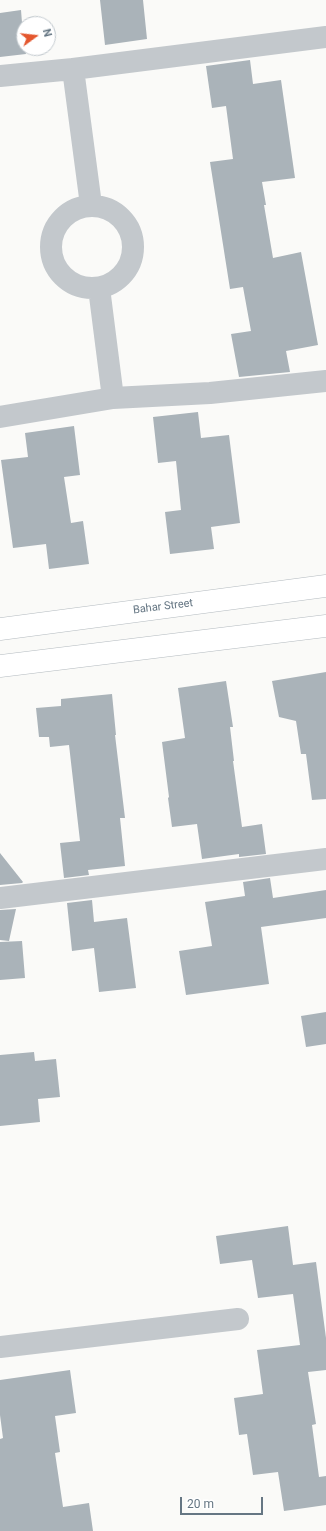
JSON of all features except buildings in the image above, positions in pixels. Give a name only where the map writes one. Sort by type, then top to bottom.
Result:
[{"type":"street","points":[[0,76],[72,69],[326,37]]},
{"type":"street","points":[[72,69],[91,205]]},
{"type":"street","points":[[91,205],[111,210],[127,223],[134,242],[131,263],[118,279],[99,288],[84,287],[70,282],[60,271],[53,258],[52,243],[55,229],[64,217],[76,208],[91,205]]},
{"type":"street","points":[[99,288],[113,398]]},
{"type":"street","points":[[0,417],[113,398],[210,393],[326,381]]},
{"type":"street","name":"Bahar Street","points":[[0,629],[326,586]]},
{"type":"street","points":[[0,666],[326,626]]},
{"type":"street","points":[[0,898],[326,859]]},
{"type":"street","points":[[0,1347],[238,1318]]}]
